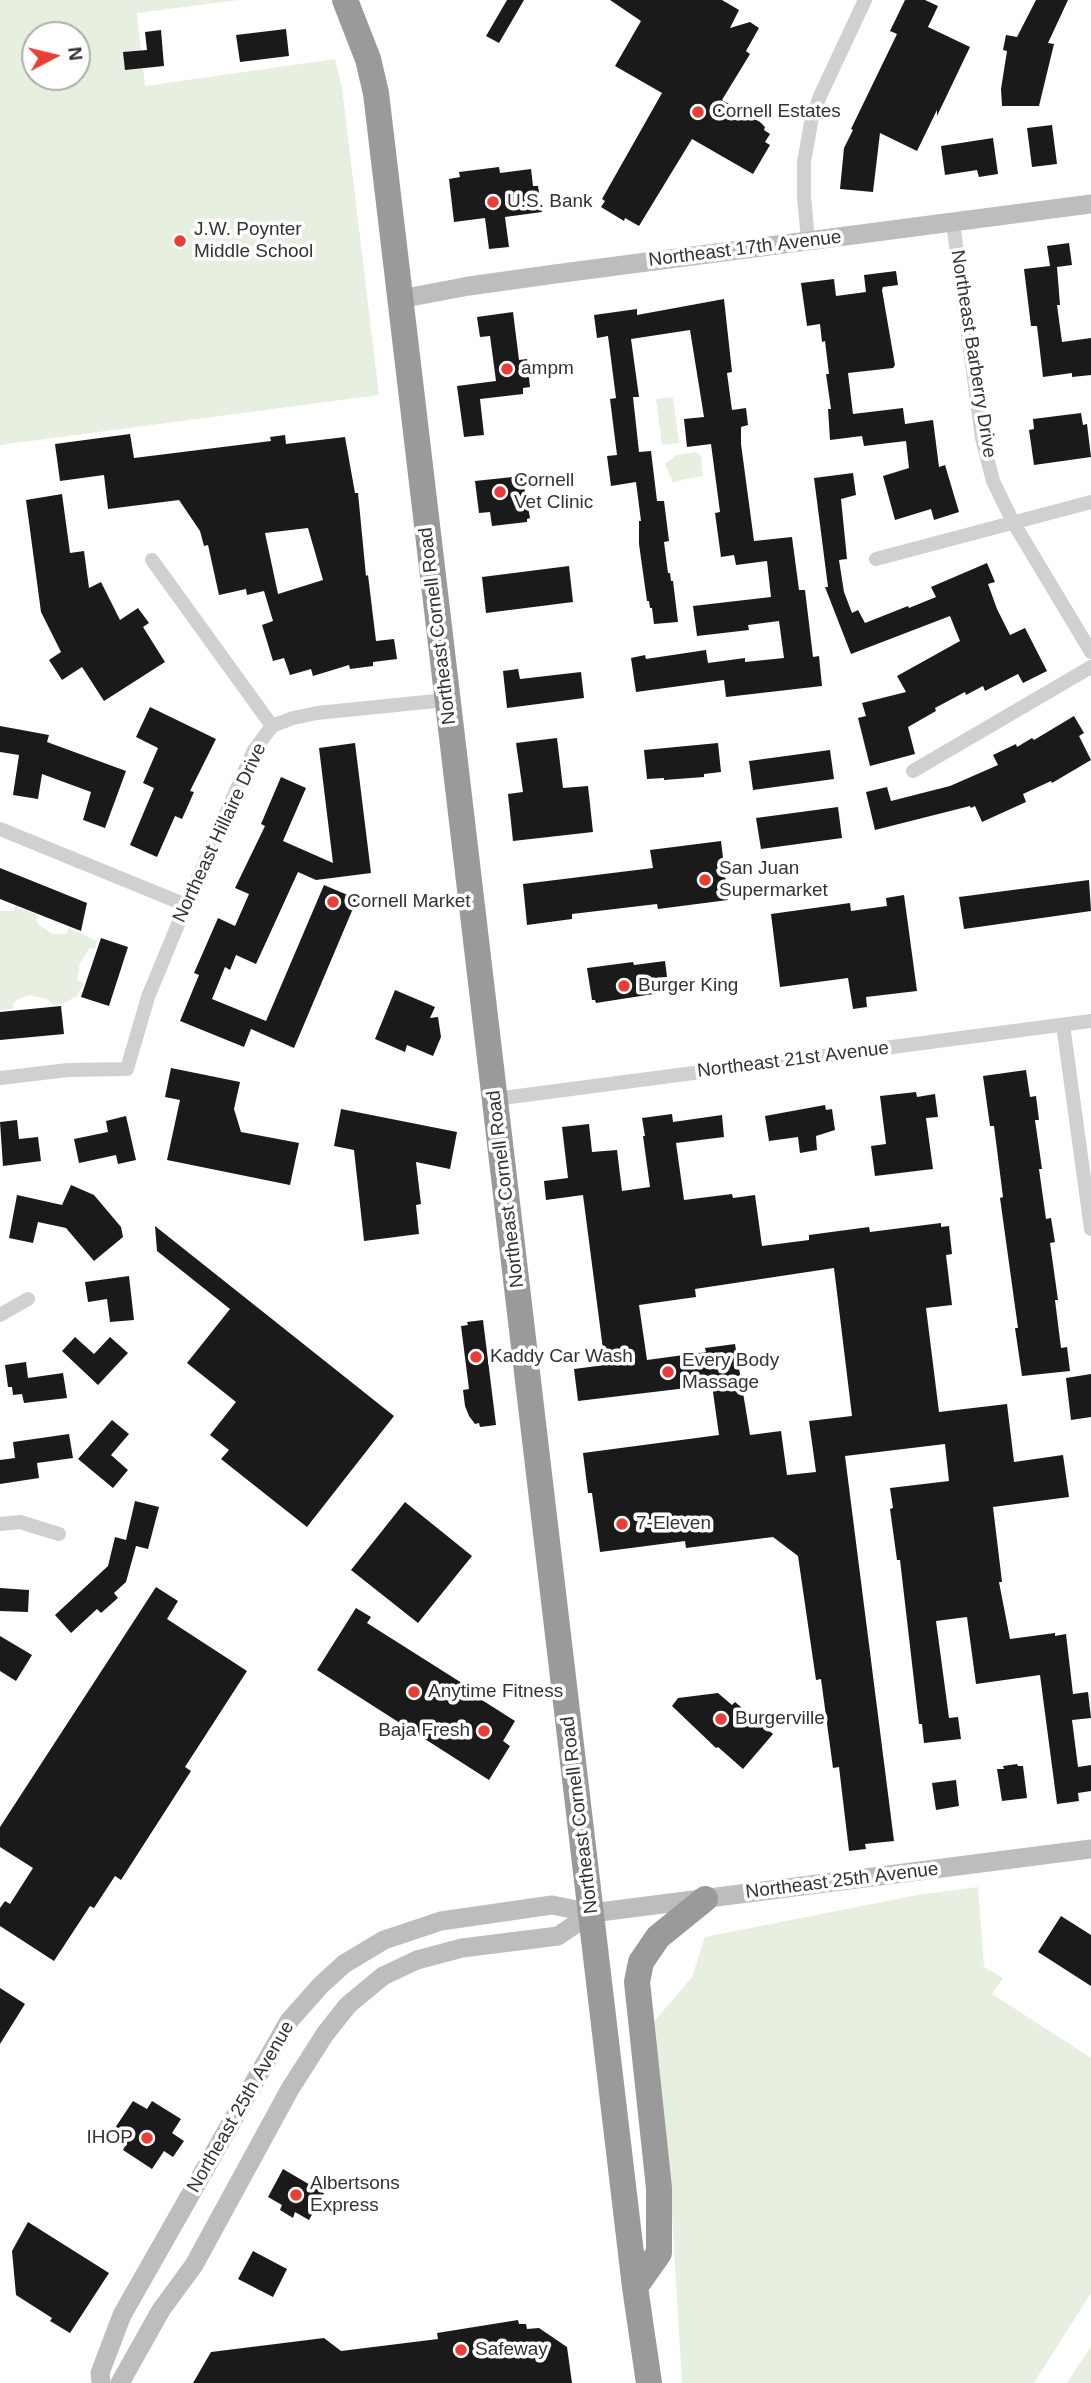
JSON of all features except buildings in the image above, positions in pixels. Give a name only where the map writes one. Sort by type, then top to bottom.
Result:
[{"type":"highway","name":"Northeast Cornell Road","points":[[345,0],[368,59],[376,93],[635,2287],[649,2383]]},
{"type":"highway","points":[[635,2287],[659,2253],[659,2188],[637,1982],[641,1962],[658,1937],[705,1899]]},
{"type":"main road","name":"Northeast 17th Avenue","points":[[400,299],[469,286],[1091,205]]},
{"type":"main road","name":"Northeast 25th Avenue","points":[[101,2383],[100,2373],[122,2315],[173,2229],[274,2044],[289,2021],[321,1985],[344,1964],[375,1945],[429,1924],[552,1905],[592,1913],[1091,1849]]},
{"type":"main road","name":"Northeast 25th Avenue","points":[[120,2383],[161,2310],[194,2265],[290,2089],[325,2034],[348,2005],[383,1976],[417,1960],[462,1948],[558,1936],[592,1913]]},
{"type":"street","points":[[808,241],[804,162],[812,117],[865,0]]},
{"type":"street","name":"Northeast Barberry Drive","points":[[953,223],[982,438],[993,481],[1013,522],[1091,652]]},
{"type":"street","points":[[876,559],[1091,502]]},
{"type":"street","points":[[152,560],[272,726]]},
{"type":"street","points":[[913,771],[1091,667]]},
{"type":"street","name":"Northeast Hillaire Drive","points":[[0,1078],[68,1070],[127,1069],[148,997],[186,905],[253,752],[272,726],[317,713],[446,700]]},
{"type":"street","points":[[0,828],[186,905]]},
{"type":"street","name":"Northeast 21st Avenue","points":[[495,1099],[1091,1021]]},
{"type":"street","points":[[1063,1025],[1091,1229]]},
{"type":"street","points":[[0,1315],[28,1299]]},
{"type":"street","points":[[0,1524],[20,1522],[59,1534]]},
{"type":"shaded area","name":"J.W. Poynter Middle School","points":[[0,0],[239,0],[137,13],[145,86],[335,59],[342,88],[379,395],[0,445]]},
{"type":"shaded area","points":[[673,397],[679,443],[662,445],[656,399]]},
{"type":"shaded area","points":[[695,452],[701,456],[703,476],[673,483],[665,464],[676,455]]},
{"type":"shaded area","points":[[15,906],[37,915],[39,925],[53,934],[66,934],[69,928],[97,941],[95,949],[90,948],[80,963],[77,980],[84,983],[77,996],[54,1005],[47,999],[29,995],[18,999],[13,1004],[13,1009],[0,1010],[0,911],[14,911]]},
{"type":"shaded area","points":[[978,1887],[984,1967],[1003,1978],[992,1994],[1091,2058],[1091,2293],[1034,2383],[682,2383],[671,2197],[652,2024],[692,1977],[705,1937],[917,1895]]},
{"type":"shaded area","points":[[1091,2346],[1091,2383],[1067,2383]]},
{"type":"place","name":"Cornell Estates","points":[[698,112]]},
{"type":"place","name":"U.S. Bank","points":[[493,202]]},
{"type":"place","name":"J.W. Poynter Middle School","points":[[180,241]]},
{"type":"place","name":"ampm","points":[[507,369]]},
{"type":"place","name":"Cornell Vet Clinic","points":[[500,492]]},
{"type":"place","name":"San Juan Supermarket","points":[[705,880]]},
{"type":"place","name":"Cornell Market","points":[[333,902]]},
{"type":"place","name":"Burger King","points":[[624,986]]},
{"type":"place","name":"Kaddy Car Wash","points":[[476,1357]]},
{"type":"place","name":"Every Body Massage","points":[[668,1372]]},
{"type":"place","name":"7-Eleven","points":[[622,1524]]},
{"type":"place","name":"Anytime Fitness","points":[[414,1692]]},
{"type":"place","name":"Burgerville","points":[[721,1719]]},
{"type":"place","name":"Baja Fresh","points":[[484,1731]]},
{"type":"place","name":"IHOP","points":[[147,2138]]},
{"type":"place","name":"Albertsons Express","points":[[296,2195]]},
{"type":"place","name":"Safeway","points":[[461,2350]]}]
